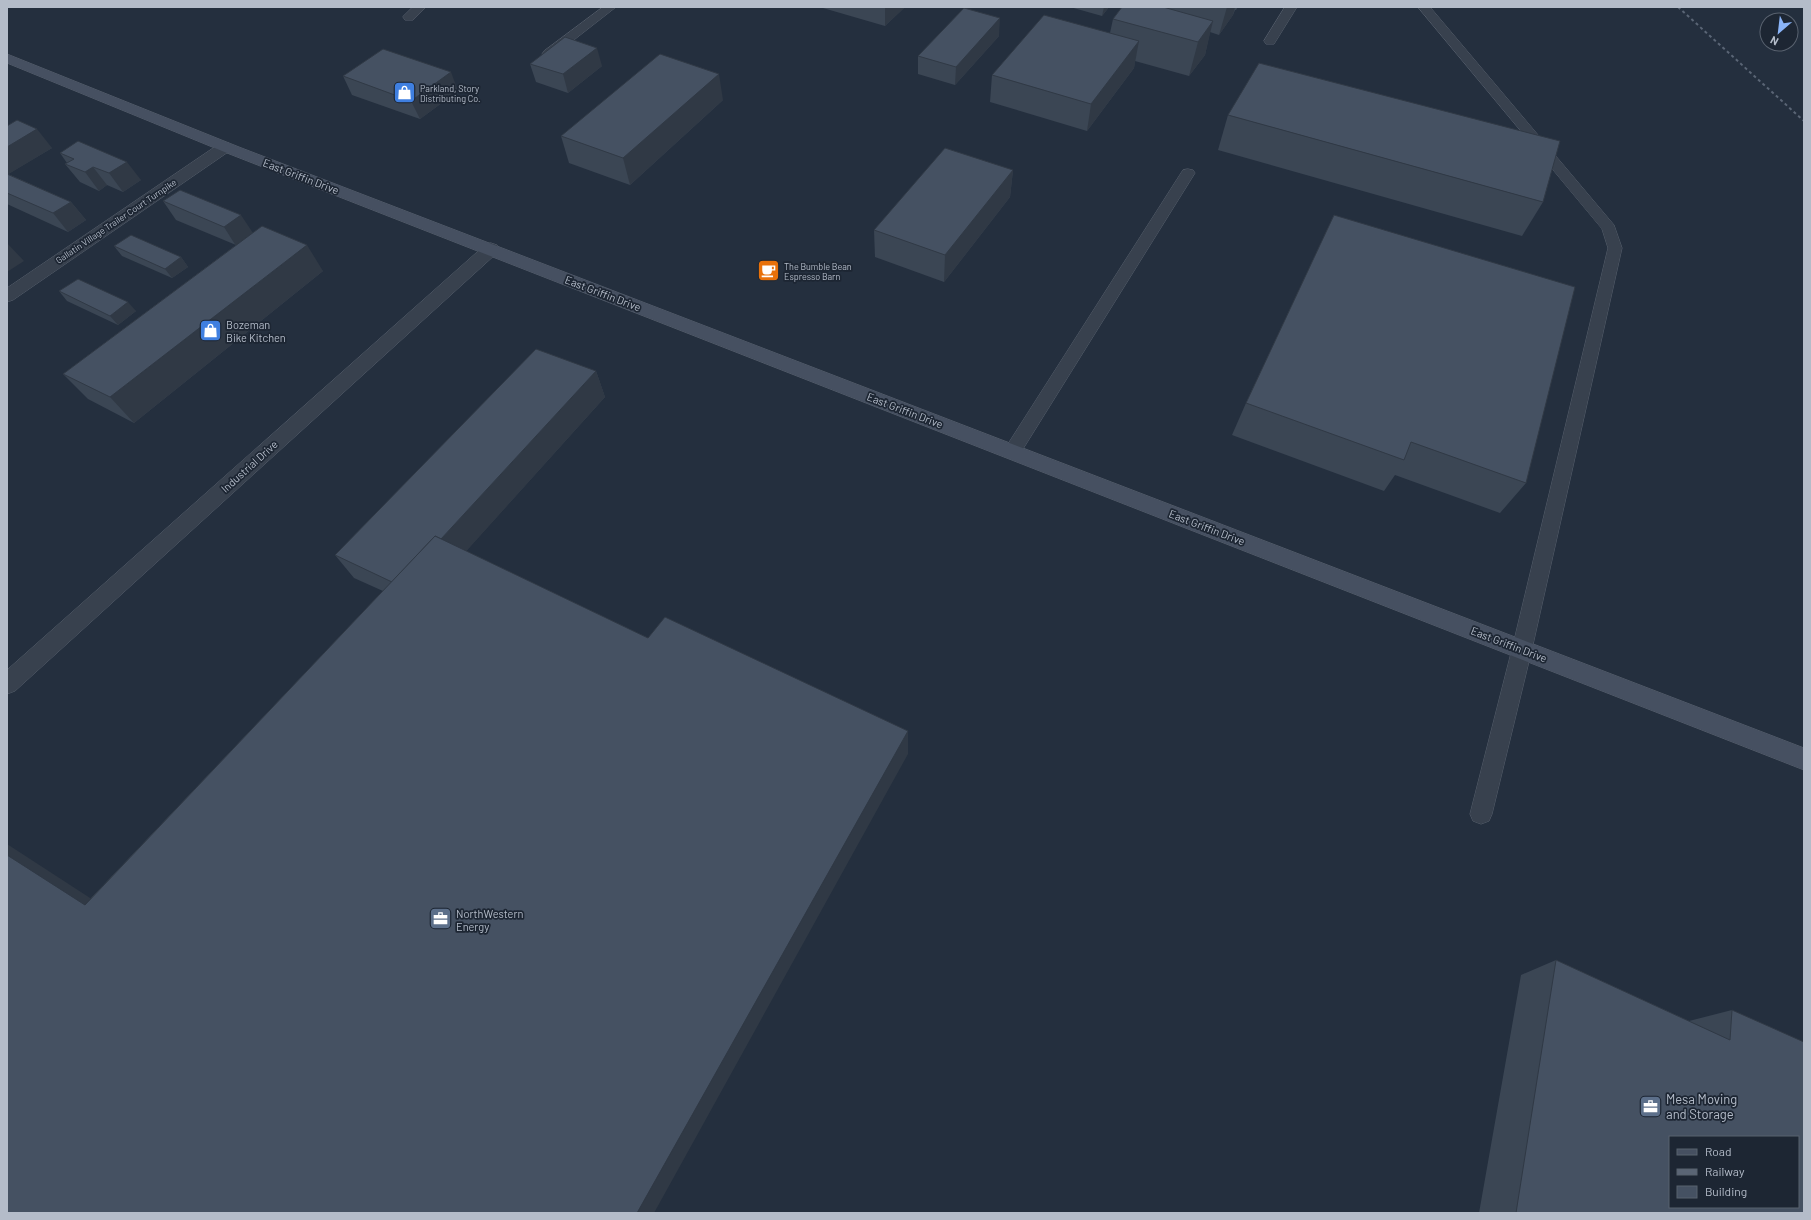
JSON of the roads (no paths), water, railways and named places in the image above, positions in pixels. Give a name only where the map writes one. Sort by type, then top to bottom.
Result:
[{"type":"main road","name":"East Griffin Drive","points":[[7,58],[224,147],[491,249],[1804,759]]},
{"type":"street","name":"Gallatin Village Trailer Court Turnpike","points":[[7,296],[224,147]]},
{"type":"street","name":"Industrial Drive","points":[[7,684],[491,249]]},
{"type":"lane","points":[[409,17],[420,7]]},
{"type":"lane","points":[[540,60],[610,7]]},
{"type":"lane","points":[[1270,41],[1291,7]]},
{"type":"lane","points":[[1424,7],[1609,228],[1615,248],[1522,649],[1481,814]]},
{"type":"lane","points":[[1012,452],[1188,173]]},
{"type":"railway","points":[[1678,7],[1804,121]]},
{"type":"place","name":"Parkland, Story Distributing Co.","points":[[405,93]]},
{"type":"place","name":"The Bumble Bean Espresso Barn","points":[[769,271]]},
{"type":"place","name":"Bozeman Bike Kitchen","points":[[210,330]]},
{"type":"place","name":"NorthWestern Energy","points":[[441,919]]},
{"type":"place","name":"Mesa Moving and Storage","points":[[1651,1106]]}]
